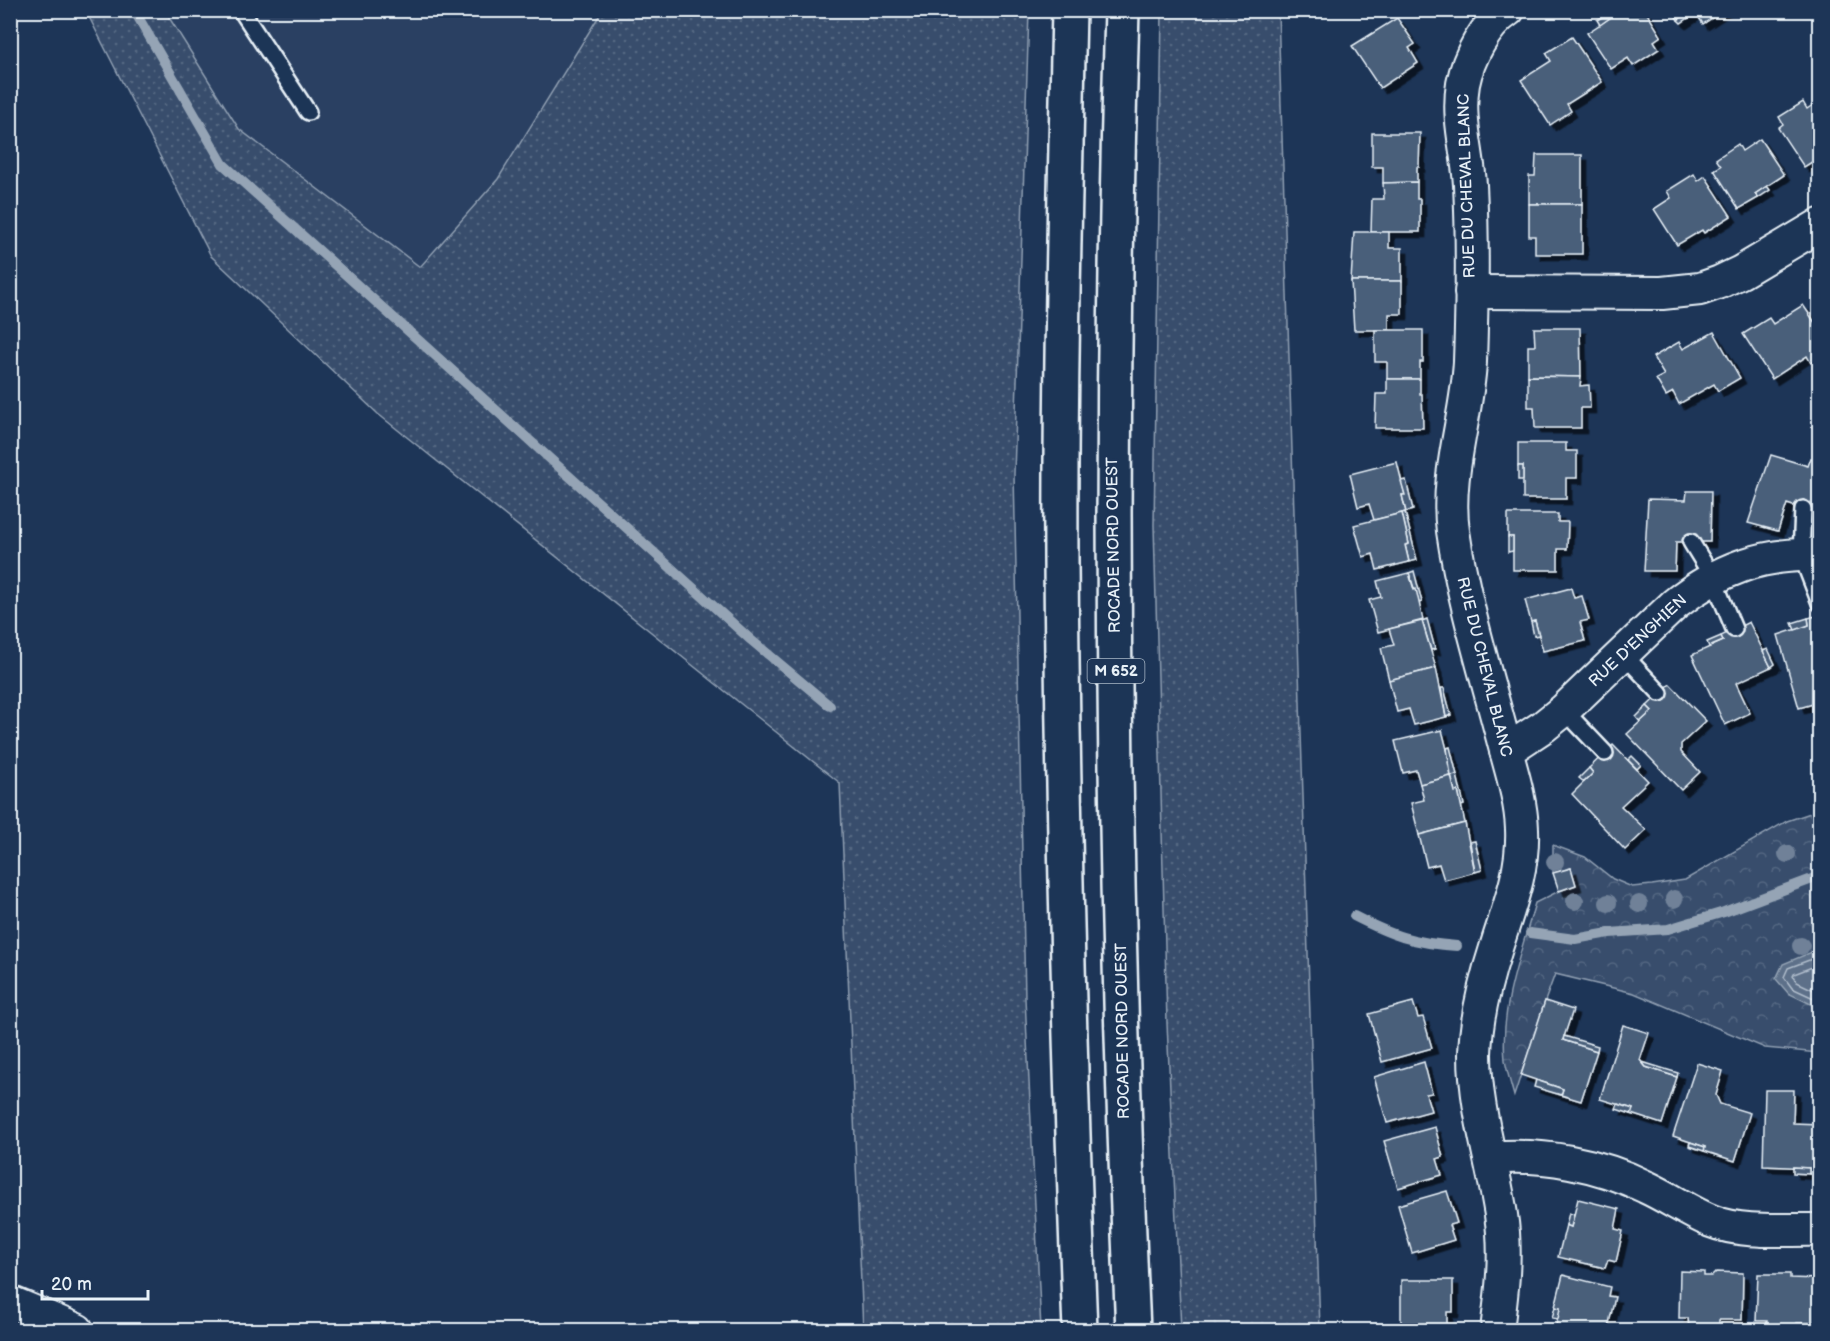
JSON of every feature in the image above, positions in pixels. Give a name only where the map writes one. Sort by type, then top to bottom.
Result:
[{"type":"highway","points":[[1069,10],[1062,344],[1062,616],[1068,1004],[1080,1330]]},
{"type":"highway","name":"ROCADE NORD OUEST","points":[[1122,10],[1113,446],[1123,1072],[1133,1330]]},
{"type":"street","name":"RUE DU CHEVAL BLANC","points":[[1497,1330],[1503,1272],[1502,1219],[1479,1103],[1475,1053],[1477,1027],[1488,975],[1516,886],[1522,842],[1521,814],[1459,566],[1452,527],[1453,480],[1468,378],[1471,292],[1470,179],[1461,123],[1464,81],[1477,46],[1499,16],[1508,10]]},
{"type":"street","points":[[1471,292],[1662,293],[1700,289],[1741,272],[1820,225]]},
{"type":"street","name":"RUE D'ENGHIEN","points":[[1506,751],[1564,710],[1675,604],[1713,578],[1756,560],[1810,554]]},
{"type":"street","points":[[1491,1158],[1528,1155],[1551,1158],[1611,1173],[1643,1185],[1709,1220],[1727,1226],[1820,1230]]},
{"type":"street","points":[[10,1302],[77,1330]]},
{"type":"lane","points":[[241,10],[308,112]]},
{"type":"lane","points":[[1803,509],[1820,603]]},
{"type":"lane","points":[[1691,542],[1713,578],[1734,629]]},
{"type":"lane","points":[[1623,654],[1660,693]]},
{"type":"lane","points":[[1564,710],[1605,753]]},
{"type":"shaded area","points":[[165,11],[602,11],[498,179],[420,267],[239,129]]},
{"type":"green space","points":[[86,11],[165,11],[239,129],[420,267],[498,179],[602,11],[1029,11],[1014,474],[1025,998],[1041,1330],[863,1330],[840,783],[378,414],[211,256]]},
{"type":"green space","points":[[1162,11],[1278,11],[1320,1330],[1181,1330],[1167,1023],[1154,525]]},
{"type":"green space","points":[[1819,810],[1819,1053],[1765,1048],[1634,993],[1555,974],[1514,1096],[1505,1060],[1506,1020],[1513,980],[1535,903],[1576,885],[1571,868],[1553,873],[1553,845],[1585,857],[1613,879],[1632,887],[1652,885],[1685,880],[1787,821]]},
{"type":"water","points":[[1819,949],[1819,1008],[1788,993],[1776,979],[1783,964]]},
{"type":"building","points":[[1612,10],[1645,10],[1661,36],[1654,41],[1659,49],[1633,66],[1628,58],[1611,69],[1587,33],[1611,17],[1608,13]]},
{"type":"building","points":[[1672,10],[1693,10],[1678,20]]},
{"type":"building","points":[[1693,10],[1696,13],[1681,23],[1678,20]]},
{"type":"building","points":[[1694,10],[1724,10],[1703,24]]},
{"type":"building","points":[[1608,13],[1611,17],[1600,25],[1597,20]]},
{"type":"building","points":[[1397,18],[1415,44],[1409,48],[1418,63],[1380,88],[1352,46]]},
{"type":"building","points":[[1572,37],[1602,82],[1567,104],[1571,111],[1550,125],[1521,80],[1551,61],[1546,53]]},
{"type":"building","points":[[1820,100],[1820,157],[1804,167],[1778,128],[1783,124],[1779,117],[1803,102],[1807,109]]},
{"type":"building","points":[[1372,133],[1420,133],[1417,182],[1383,183],[1383,167],[1372,167]]},
{"type":"building","points":[[1760,139],[1784,175],[1755,194],[1758,198],[1739,209],[1714,170],[1721,166],[1716,159],[1738,144],[1742,151]]},
{"type":"building","points":[[1536,155],[1582,155],[1582,204],[1529,204],[1529,176],[1535,176]]},
{"type":"building","points":[[1694,174],[1698,181],[1705,176],[1731,216],[1704,233],[1702,230],[1677,245],[1654,209],[1671,198],[1667,191]]},
{"type":"building","points":[[1417,182],[1417,199],[1420,199],[1420,232],[1371,232],[1372,199],[1384,199],[1383,183]]},
{"type":"building","points":[[1767,186],[1770,190],[1758,198],[1755,194]]},
{"type":"building","points":[[1529,204],[1582,204],[1582,254],[1535,254],[1535,236],[1529,236]]},
{"type":"building","points":[[1354,232],[1389,232],[1389,248],[1402,248],[1402,281],[1351,281]]},
{"type":"building","points":[[1351,281],[1402,281],[1402,314],[1389,314],[1389,330],[1354,330]]},
{"type":"building","points":[[1803,305],[1820,330],[1820,358],[1811,363],[1807,356],[1772,379],[1743,334],[1769,318],[1773,324]]},
{"type":"building","points":[[1534,328],[1580,328],[1581,377],[1528,376],[1528,346],[1535,346]]},
{"type":"building","points":[[1375,330],[1423,330],[1423,362],[1420,362],[1420,379],[1387,379],[1387,362],[1375,362]]},
{"type":"building","points":[[1714,332],[1740,378],[1718,391],[1714,384],[1679,404],[1673,392],[1666,396],[1656,379],[1664,375],[1653,357],[1679,342],[1683,349]]},
{"type":"building","points":[[1528,376],[1581,377],[1580,386],[1589,385],[1590,408],[1581,408],[1581,428],[1535,428],[1534,407],[1528,407]]},
{"type":"building","points":[[1387,379],[1420,379],[1423,428],[1375,428],[1376,394],[1387,394]]},
{"type":"building","points":[[1518,443],[1566,443],[1566,451],[1577,451],[1577,478],[1566,478],[1566,499],[1523,499],[1523,466],[1518,466]]},
{"type":"building","points":[[1771,455],[1808,466],[1811,458],[1820,461],[1819,514],[1787,504],[1778,531],[1748,523]]},
{"type":"building","points":[[1397,462],[1405,495],[1402,495],[1406,512],[1374,520],[1369,504],[1358,507],[1350,474]]},
{"type":"building","points":[[1518,466],[1523,466],[1523,480],[1518,480]]},
{"type":"building","points":[[1406,480],[1413,510],[1406,512],[1401,481]]},
{"type":"building","points":[[1687,491],[1711,491],[1710,542],[1676,542],[1675,571],[1644,571],[1648,499],[1686,500]]},
{"type":"building","points":[[1405,512],[1417,560],[1409,562],[1405,545],[1409,544],[1402,513]]},
{"type":"building","points":[[1402,513],[1409,544],[1405,545],[1409,562],[1377,570],[1373,554],[1363,557],[1354,525]]},
{"type":"building","points":[[1508,514],[1558,514],[1558,522],[1568,522],[1567,549],[1558,549],[1558,570],[1513,570],[1513,537],[1508,537]]},
{"type":"building","points":[[1508,537],[1513,537],[1513,551],[1508,552]]},
{"type":"building","points":[[1414,571],[1422,602],[1419,603],[1409,573]]},
{"type":"building","points":[[1409,573],[1414,590],[1416,589],[1423,620],[1378,632],[1369,600],[1381,597],[1377,581]]},
{"type":"building","points":[[1571,588],[1574,598],[1582,596],[1589,620],[1580,622],[1585,641],[1543,651],[1535,621],[1531,622],[1525,600]]},
{"type":"building","points":[[1820,615],[1820,667],[1817,668],[1820,678],[1820,702],[1799,708],[1778,635],[1809,625],[1808,618]]},
{"type":"building","points":[[1808,618],[1809,625],[1795,630],[1792,623]]},
{"type":"building","points":[[1427,619],[1435,649],[1431,650],[1422,621]]},
{"type":"building","points":[[1422,621],[1436,668],[1389,680],[1381,648],[1394,645],[1389,629]]},
{"type":"building","points":[[1535,621],[1539,635],[1534,636],[1531,622]]},
{"type":"building","points":[[1749,622],[1771,667],[1736,683],[1750,713],[1725,725],[1692,655],[1723,641],[1721,636]]},
{"type":"building","points":[[1721,636],[1723,641],[1709,647],[1707,642]]},
{"type":"building","points":[[1768,649],[1775,664],[1771,667],[1763,651]]},
{"type":"building","points":[[1436,668],[1446,717],[1414,725],[1409,709],[1397,712],[1389,680]]},
{"type":"building","points":[[1670,684],[1706,721],[1681,744],[1681,752],[1700,772],[1681,790],[1627,734],[1652,711],[1647,706]]},
{"type":"building","points":[[1441,688],[1444,688],[1451,715],[1446,717]]},
{"type":"building","points":[[1647,706],[1652,711],[1640,722],[1636,717]]},
{"type":"building","points":[[1442,730],[1450,761],[1448,762],[1451,776],[1420,784],[1416,770],[1403,773],[1395,741]]},
{"type":"building","points":[[1613,745],[1648,781],[1621,806],[1646,830],[1625,850],[1572,794],[1593,773],[1589,768]]},
{"type":"building","points":[[1450,747],[1457,775],[1451,776],[1447,748]]},
{"type":"building","points":[[1632,756],[1641,765],[1637,769],[1628,760]]},
{"type":"building","points":[[1589,768],[1593,773],[1584,782],[1579,778]]},
{"type":"building","points":[[1457,775],[1464,805],[1461,806],[1458,791],[1455,792],[1451,776]]},
{"type":"building","points":[[1451,776],[1455,792],[1458,791],[1465,823],[1419,835],[1411,803],[1424,800],[1420,784]]},
{"type":"building","points":[[1465,823],[1475,872],[1444,880],[1439,864],[1427,867],[1419,835]]},
{"type":"building","points":[[1475,841],[1482,870],[1475,872],[1470,842]]},
{"type":"building","points":[[1571,868],[1576,885],[1559,891],[1553,873]]},
{"type":"building","points":[[1545,1001],[1573,1010],[1563,1040],[1597,1051],[1581,1101],[1561,1095],[1563,1089],[1521,1075]]},
{"type":"building","points":[[1413,1002],[1418,1018],[1423,1017],[1432,1048],[1382,1062],[1369,1014]]},
{"type":"building","points":[[1623,1025],[1649,1033],[1640,1060],[1646,1067],[1677,1077],[1662,1124],[1631,1114],[1633,1109],[1600,1099]]},
{"type":"building","points":[[1564,1036],[1598,1046],[1597,1051],[1563,1040]]},
{"type":"building","points":[[1424,1062],[1432,1093],[1426,1094],[1431,1111],[1387,1123],[1374,1077]]},
{"type":"building","points":[[1642,1062],[1678,1073],[1677,1077],[1646,1067]]},
{"type":"building","points":[[1697,1063],[1723,1071],[1716,1095],[1720,1104],[1750,1113],[1735,1161],[1704,1151],[1705,1147],[1673,1136]]},
{"type":"building","points":[[1536,1080],[1563,1089],[1561,1095],[1534,1087]]},
{"type":"building","points":[[1765,1090],[1794,1090],[1793,1123],[1820,1124],[1820,1174],[1809,1174],[1809,1168],[1763,1166]]},
{"type":"building","points":[[1618,1104],[1633,1109],[1631,1114],[1616,1109]]},
{"type":"building","points":[[1435,1127],[1443,1157],[1437,1159],[1442,1175],[1398,1188],[1384,1141]]},
{"type":"building","points":[[1690,1142],[1705,1147],[1704,1151],[1689,1146]]},
{"type":"building","points":[[1793,1167],[1809,1168],[1809,1174],[1793,1173]]},
{"type":"building","points":[[1447,1191],[1457,1223],[1449,1225],[1454,1240],[1412,1253],[1398,1205]]},
{"type":"building","points":[[1578,1199],[1619,1209],[1615,1229],[1623,1231],[1616,1262],[1608,1260],[1605,1268],[1558,1257],[1566,1225],[1571,1227]]},
{"type":"building","points":[[1569,1213],[1574,1215],[1571,1227],[1566,1225]]},
{"type":"building","points":[[1680,1271],[1704,1272],[1704,1276],[1712,1276],[1716,1272],[1743,1273],[1742,1320],[1719,1320],[1719,1328],[1689,1327],[1688,1318],[1679,1318]]},
{"type":"building","points":[[1758,1274],[1790,1274],[1790,1278],[1819,1279],[1818,1323],[1797,1323],[1797,1330],[1766,1330],[1767,1321],[1756,1321]]},
{"type":"building","points":[[1563,1275],[1610,1287],[1608,1296],[1615,1297],[1608,1328],[1555,1330],[1560,1308],[1555,1307]]},
{"type":"building","points":[[1401,1280],[1453,1280],[1453,1312],[1447,1312],[1447,1329],[1401,1330]]},
{"type":"building","points":[[1555,1307],[1560,1308],[1558,1319],[1552,1318]]},
{"type":"waterway","points":[[134,10],[223,164],[751,640],[830,706]]},
{"type":"waterway","points":[[1530,933],[1575,939],[1609,933],[1668,929],[1724,912],[1820,876]]},
{"type":"waterway","points":[[1354,916],[1380,929],[1404,937],[1428,943],[1457,946]]}]
